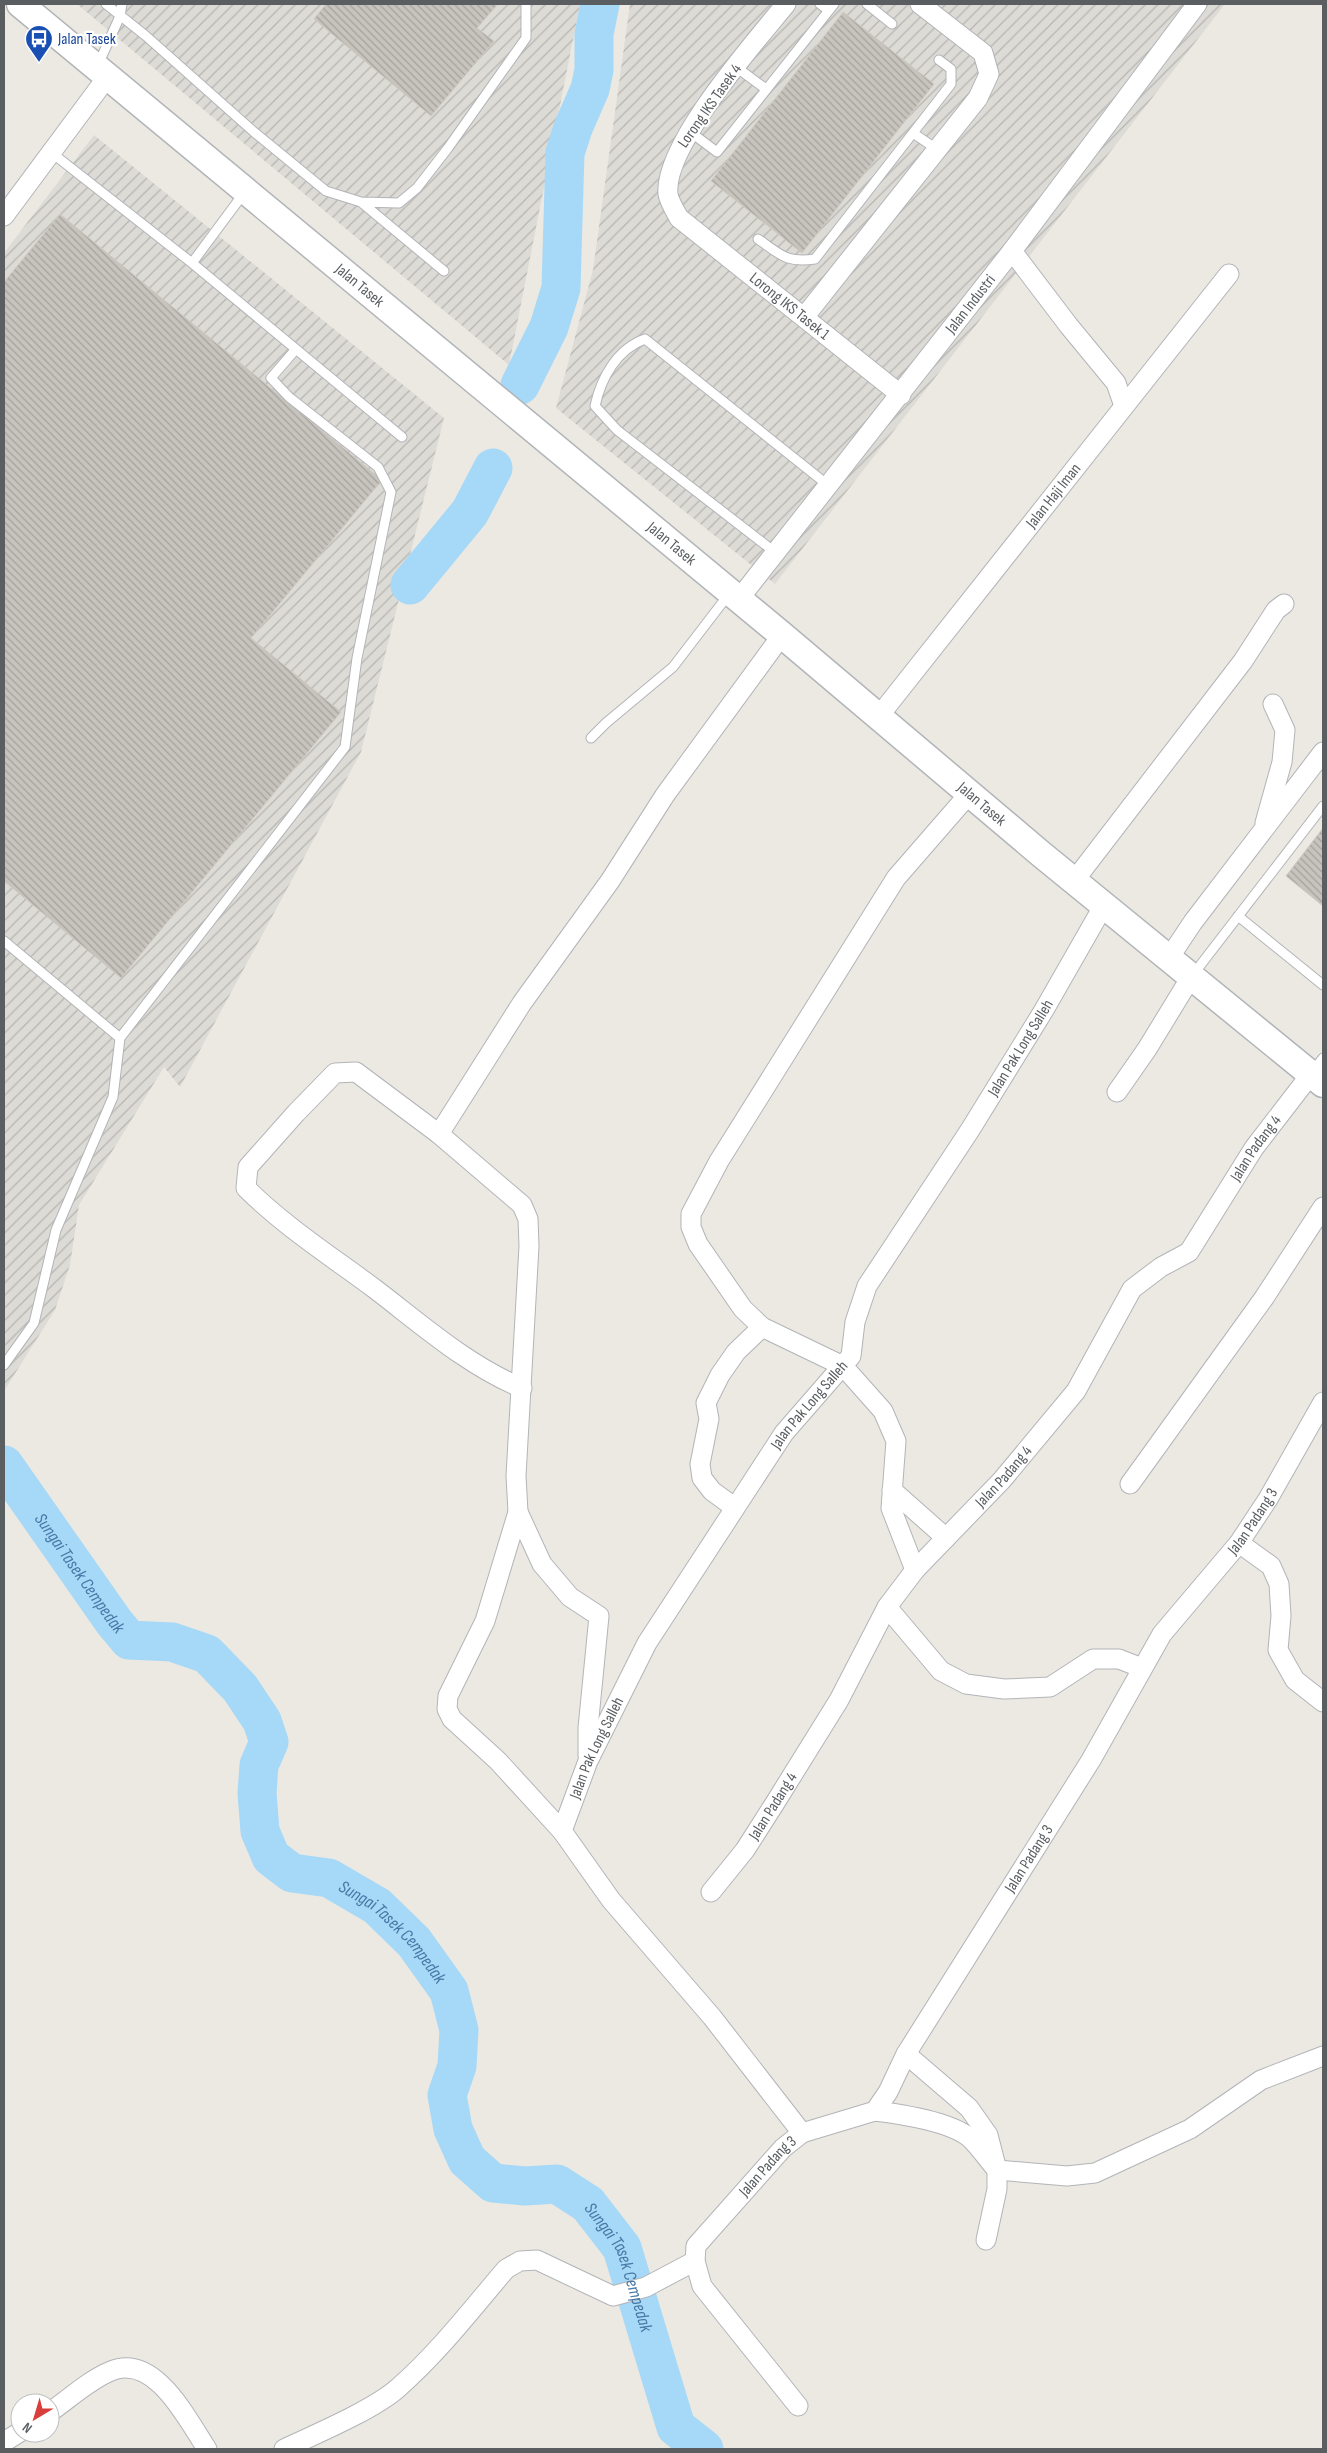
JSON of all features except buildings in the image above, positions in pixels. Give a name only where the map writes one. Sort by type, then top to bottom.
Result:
[{"type":"main road","name":"Jalan Tasek","points":[[20,4],[735,595],[969,794],[1104,905],[1191,976],[1319,1072]]},
{"type":"street","name":"Lorong IKS Tasek 4","points":[[679,218],[668,194],[672,164],[689,131],[786,4]]},
{"type":"street","points":[[805,316],[939,150],[978,98],[989,74],[983,53],[920,4]]},
{"type":"street","name":"Jalan Industri","points":[[735,595],[776,553],[901,395],[1012,251],[1197,4]]},
{"type":"street","points":[[4,216],[52,153],[102,72]]},
{"type":"street","name":"Lorong IKS Tasek 1","points":[[679,218],[805,316],[901,395]]},
{"type":"street","points":[[1012,251],[1069,326],[1116,383],[1124,406]]},
{"type":"street","name":"Jalan Haji Iman","points":[[879,716],[1229,274]]},
{"type":"street","points":[[1074,880],[1243,661],[1276,610],[1284,604]]},
{"type":"street","points":[[440,1134],[522,1003],[610,881],[665,794],[782,635]]},
{"type":"street","points":[[1262,834],[1282,762],[1285,730],[1273,704]]},
{"type":"street","points":[[1169,958],[1193,922],[1323,752]]},
{"type":"street","points":[[915,1570],[891,1508],[896,1440],[883,1411],[843,1366],[762,1327],[743,1309],[698,1244],[691,1227],[691,1214],[719,1161],[896,878],[969,794]]},
{"type":"street","name":"Jalan Pak Long Salleh","points":[[562,1831],[588,1761],[646,1643],[784,1433],[851,1356],[856,1322],[867,1286],[975,1122],[1044,1010],[1104,905]]},
{"type":"street","points":[[1117,1092],[1147,1049],[1191,976]]},
{"type":"street","points":[[522,1388],[503,1380],[453,1348],[307,1238],[246,1188],[248,1167],[335,1073],[356,1072],[440,1134],[514,1197],[522,1205],[528,1219],[530,1246],[522,1388],[516,1476],[518,1512],[486,1620],[448,1696],[447,1709],[460,1729],[498,1761],[562,1831],[610,1900],[712,2017],[802,2132]]},
{"type":"street","name":"Jalan Padang 4","points":[[711,1892],[746,1850],[780,1796],[839,1700],[887,1607],[915,1570],[1002,1480],[1076,1391],[1132,1289],[1161,1267],[1189,1252],[1254,1148],[1319,1072]]},
{"type":"street","points":[[1130,1484],[1264,1298],[1323,1207]]},
{"type":"street","points":[[734,1507],[712,1491],[702,1478],[700,1464],[709,1419],[706,1403],[720,1375],[736,1352],[762,1327]]},
{"type":"street","name":"Jalan Padang 3","points":[[695,2261],[696,2246],[784,2148],[802,2132],[875,2111],[888,2092],[906,2054],[1091,1760],[1162,1634],[1239,1543],[1268,1499],[1323,1402]]},
{"type":"street","points":[[892,1490],[946,1538]]},
{"type":"street","points":[[518,1512],[542,1564],[570,1597],[599,1616],[588,1728],[588,1761]]},
{"type":"street","points":[[1239,1543],[1271,1566],[1279,1584],[1281,1616],[1278,1650],[1295,1680],[1323,1702]]},
{"type":"street","points":[[887,1607],[941,1671],[966,1684],[1004,1689],[1050,1687],[1093,1659],[1119,1659],[1142,1668]]},
{"type":"street","points":[[906,2054],[969,2108],[988,2135],[997,2170],[997,2189],[986,2240]]},
{"type":"street","points":[[875,2111],[906,2114],[939,2124],[970,2138],[997,2170],[1067,2176],[1095,2173],[1190,2129],[1261,2080],[1323,2056]]},
{"type":"street","points":[[284,2449],[364,2410],[397,2389],[437,2350],[506,2269],[520,2260],[536,2260],[613,2296],[646,2287],[695,2261],[702,2286],[798,2406]]},
{"type":"street","points":[[60,2405],[112,2370],[134,2368],[150,2373],[177,2403],[207,2449]]},
{"type":"lane","points":[[106,4],[146,36],[254,132],[326,191],[361,202],[399,203],[416,188],[448,148],[526,38],[526,4]]},
{"type":"lane","points":[[102,72],[122,4]]},
{"type":"lane","points":[[689,131],[716,152],[831,7],[820,4]]},
{"type":"lane","points":[[867,4],[892,24]]},
{"type":"lane","points":[[758,239],[780,255],[796,262],[815,259],[951,84],[951,70],[939,60]]},
{"type":"lane","points":[[736,67],[766,90]]},
{"type":"lane","points":[[913,133],[939,150]]},
{"type":"lane","points":[[52,153],[192,263],[402,437]]},
{"type":"lane","points":[[192,263],[246,190]]},
{"type":"lane","points":[[361,202],[444,271]]},
{"type":"lane","points":[[776,553],[617,430],[595,406],[599,389],[617,359],[632,344],[645,340],[829,486]]},
{"type":"lane","points":[[4,1365],[34,1323],[56,1230],[114,1097],[120,1038],[345,747],[357,658],[391,492],[378,467],[289,397],[271,378],[296,349]]},
{"type":"lane","points":[[591,738],[606,723],[673,667],[735,595]]},
{"type":"lane","points":[[1191,976],[1323,806]]},
{"type":"lane","points":[[1238,916],[1323,986]]},
{"type":"lane","points":[[4,941],[120,1038]]},
{"type":"shaded area","points":[[77,4],[580,4],[509,365]]},
{"type":"shaded area","points":[[630,4],[1225,4],[775,584],[556,408],[593,270]]},
{"type":"shaded area","points":[[94,135],[444,418],[361,752],[180,1087],[164,1067],[79,1205],[70,1265],[55,1310],[4,1391],[4,253]]},
{"type":"waterway","points":[[520,385],[549,327],[561,288],[565,153],[573,128],[590,89],[594,70],[594,34],[600,4]]},
{"type":"waterway","points":[[410,585],[470,512],[493,468]]},
{"type":"waterway","name":"Sungai Tasek Cempedak","points":[[4,1465],[114,1622],[129,1640],[172,1642],[207,1654],[240,1688],[262,1721],[269,1742],[259,1765],[257,1793],[260,1831],[271,1857],[292,1873],[329,1878],[377,1906],[414,1942],[449,1991],[459,2030],[457,2066],[447,2095],[453,2129],[467,2160],[493,2183],[525,2186],[557,2184],[588,2204],[622,2248],[676,2427],[704,2449]]},
{"type":"place","name":"Jalan Tasek","points":[[39,63]]}]
